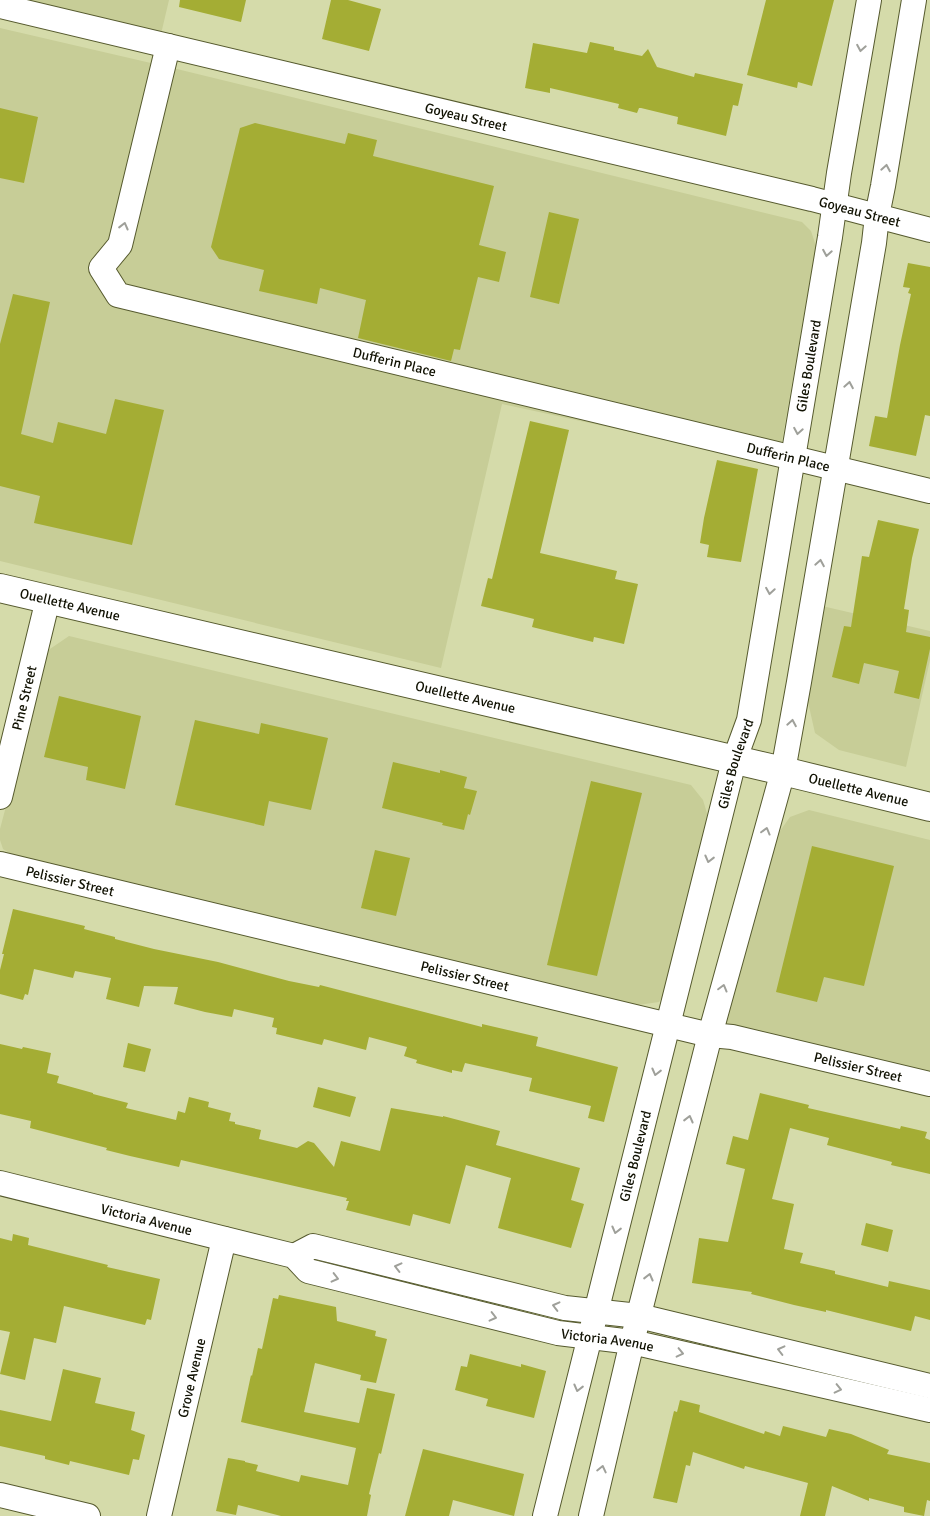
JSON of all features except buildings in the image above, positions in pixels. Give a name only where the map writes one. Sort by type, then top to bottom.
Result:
[{"type":"main road","name":"Ouellette Avenue","points":[[0,588],[930,807]]},
{"type":"street","name":"Giles Boulevard","points":[[545,1516],[734,760],[749,720],[869,0]]},
{"type":"street","points":[[591,1516],[632,1342],[710,1035],[782,771],[836,469],[914,0]]},
{"type":"street","name":"Goyeau Street","points":[[0,6],[835,205],[930,230]]},
{"type":"street","name":"Dufferin Place","points":[[168,46],[120,245],[101,268],[118,294],[930,491]]},
{"type":"street","name":"Pine Street","points":[[0,797],[48,599]]},
{"type":"street","name":"Pelissier Street","points":[[0,864],[710,1035],[732,1036],[930,1084]]},
{"type":"street","name":"Victoria Avenue","points":[[0,1183],[294,1256],[308,1271],[558,1333],[632,1342],[930,1410]]},
{"type":"street","name":"Grove Avenue","points":[[159,1516],[224,1239]]},
{"type":"street","name":"Victoria Avenue","points":[[294,1256],[313,1246],[565,1308],[639,1316],[930,1386]]},
{"type":"street","points":[[0,1496],[88,1516]]},
{"type":"shaded area","points":[[25,0],[169,0],[161,34]]},
{"type":"shaded area","points":[[0,28],[181,70],[802,222],[811,231],[816,246],[778,464],[502,404],[441,668],[0,561]]},
{"type":"shaded area","points":[[822,606],[930,631],[930,660],[906,767],[839,750],[815,733],[808,702]]},
{"type":"shaded area","points":[[69,636],[691,785],[703,800],[709,820],[669,986],[659,1002],[638,1005],[14,856],[3,849],[0,840],[0,829],[47,651]]},
{"type":"shaded area","points":[[809,810],[930,840],[930,1076],[724,1025],[775,838],[790,817]]}]
